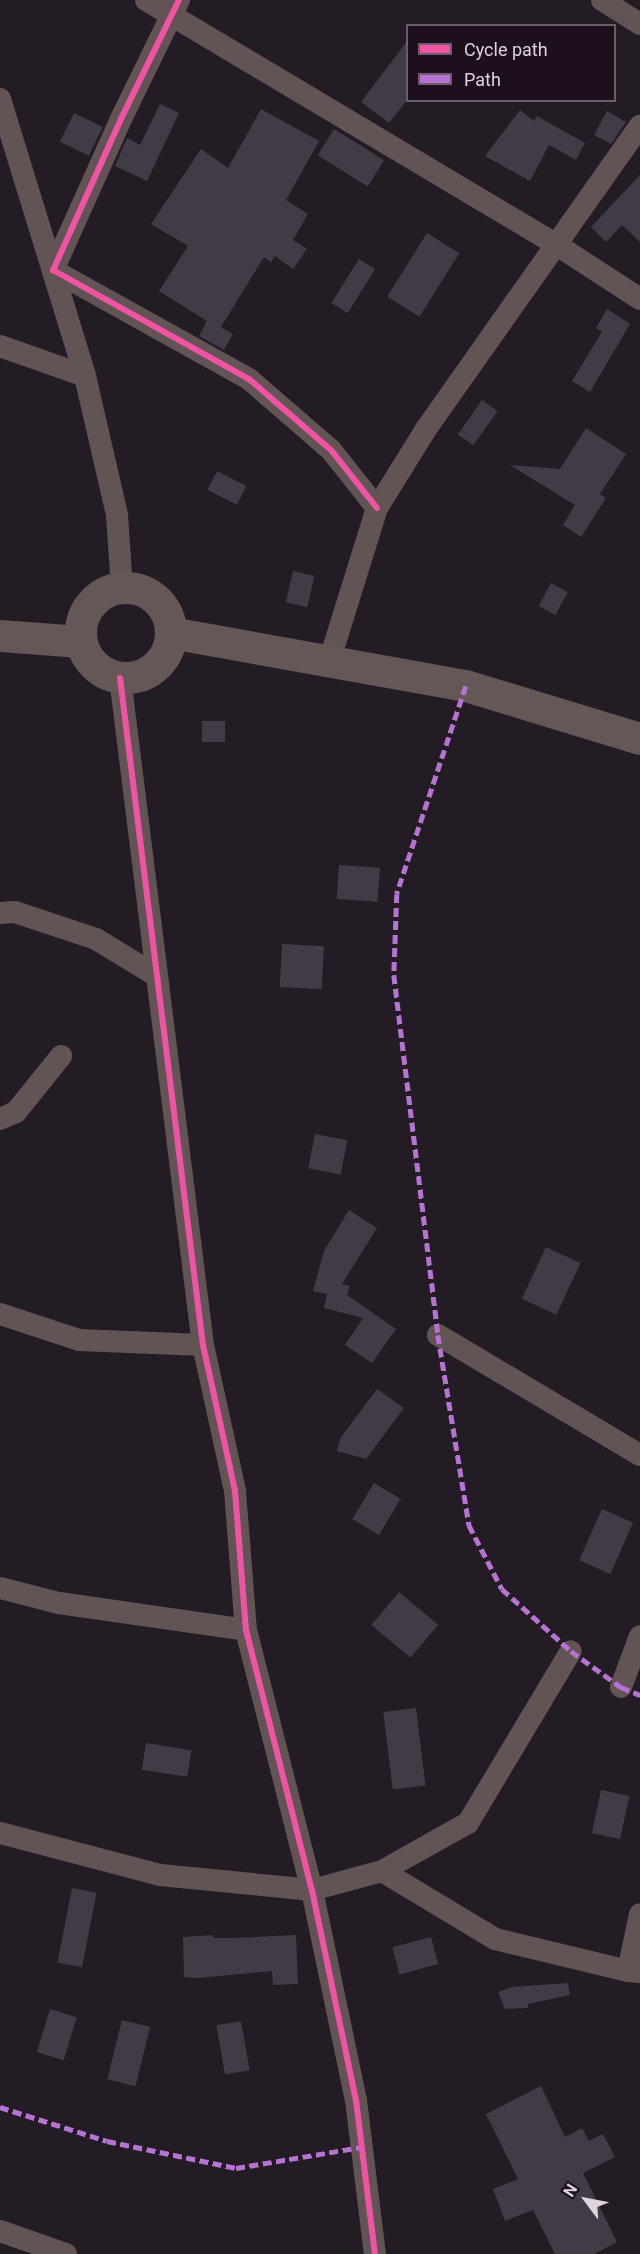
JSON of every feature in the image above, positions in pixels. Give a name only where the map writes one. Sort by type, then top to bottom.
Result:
[{"type":"street","points":[[146,0],[175,7],[640,299]]},
{"type":"street","points":[[602,0],[640,24]]},
{"type":"street","points":[[53,270],[121,119],[175,7]]},
{"type":"street","points":[[0,99],[84,376],[117,516],[122,588]]},
{"type":"street","points":[[329,662],[377,508],[426,429],[640,126]]},
{"type":"street","points":[[53,270],[249,379],[330,450],[377,508]]},
{"type":"street","points":[[0,346],[84,376]]},
{"type":"street","points":[[122,588],[137,589],[150,595],[161,605],[168,618],[171,633],[167,652],[155,667],[139,676],[120,678],[99,670],[91,662],[81,642],[83,617],[89,607],[107,591],[122,588]]},
{"type":"street","points":[[171,633],[466,686],[640,739]]},
{"type":"street","points":[[0,636],[81,642]]},
{"type":"street","points":[[120,678],[155,975],[203,1345],[235,1491],[246,1630],[312,1890],[356,2100],[375,2254]]},
{"type":"street","points":[[0,913],[15,912],[96,939],[155,975]]},
{"type":"street","points":[[0,1119],[16,1112],[61,1056]]},
{"type":"street","points":[[0,1314],[79,1340],[203,1345]]},
{"type":"street","points":[[438,1335],[640,1455]]},
{"type":"street","points":[[0,1588],[59,1603],[246,1630]]},
{"type":"street","points":[[621,1687],[640,1636]]},
{"type":"street","points":[[0,1833],[160,1875],[312,1890],[382,1871],[468,1823],[571,1651]]},
{"type":"street","points":[[382,1871],[495,1939],[634,1972],[640,1914]]},
{"type":"street","points":[[0,2231],[66,2254]]},
{"type":"building","points":[[406,43],[406,102],[389,123],[361,102]]},
{"type":"building","points":[[160,104],[179,113],[147,181],[115,166],[127,138],[140,145]]},
{"type":"building","points":[[261,109],[319,141],[286,200],[308,214],[293,240],[307,249],[293,269],[275,256],[271,262],[264,257],[221,327],[233,334],[224,350],[199,336],[207,321],[159,291],[188,246],[151,224],[201,149],[228,168]]},
{"type":"building","points":[[520,110],[534,121],[537,116],[585,143],[576,160],[549,145],[530,181],[485,156]]},
{"type":"building","points":[[607,111],[626,122],[611,144],[594,135]]},
{"type":"building","points":[[74,113],[103,127],[89,156],[60,142]]},
{"type":"building","points":[[334,129],[384,160],[368,187],[318,155]]},
{"type":"building","points":[[640,175],[640,242],[622,225],[606,242],[591,227]]},
{"type":"building","points":[[427,233],[459,253],[419,317],[387,297]]},
{"type":"building","points":[[359,259],[375,269],[348,313],[331,303]]},
{"type":"building","points":[[607,309],[630,324],[590,392],[572,381],[602,332],[596,328]]},
{"type":"building","points":[[482,400],[498,411],[473,445],[458,434]]},
{"type":"building","points":[[586,428],[626,454],[600,494],[606,498],[581,537],[563,525],[575,505],[510,465],[560,469]]},
{"type":"building","points":[[217,471],[246,486],[237,505],[207,490]]},
{"type":"building","points":[[293,571],[314,576],[307,607],[286,602]]},
{"type":"building","points":[[551,583],[568,592],[556,615],[539,606]]},
{"type":"building","points":[[202,721],[225,721],[225,742],[202,742]]},
{"type":"building","points":[[339,865],[380,868],[378,902],[337,899]]},
{"type":"building","points":[[282,944],[324,946],[322,989],[280,987]]},
{"type":"building","points":[[315,1134],[347,1140],[341,1175],[308,1168]]},
{"type":"building","points":[[349,1210],[377,1228],[342,1284],[350,1286],[347,1295],[396,1329],[372,1363],[345,1345],[363,1318],[324,1308],[327,1294],[313,1291],[324,1251]]},
{"type":"building","points":[[546,1247],[580,1263],[556,1315],[522,1299]]},
{"type":"building","points":[[377,1389],[404,1408],[366,1459],[337,1451],[341,1437]]},
{"type":"building","points":[[374,1483],[401,1499],[379,1535],[352,1519]]},
{"type":"building","points":[[602,1509],[633,1523],[610,1574],[579,1560]]},
{"type":"building","points":[[399,1592],[438,1625],[410,1658],[371,1625]]},
{"type":"building","points":[[416,1708],[426,1785],[393,1789],[383,1712]]},
{"type":"building","points":[[146,1743],[191,1750],[187,1777],[142,1770]]},
{"type":"building","points":[[601,1790],[629,1796],[620,1839],[592,1833]]},
{"type":"building","points":[[72,1888],[97,1893],[82,1967],[57,1963]]},
{"type":"building","points":[[213,1935],[213,1938],[235,1938],[296,1935],[298,1984],[273,1985],[272,1971],[198,1978],[184,1977],[183,1937]]},
{"type":"building","points":[[431,1937],[438,1964],[400,1974],[392,1947]]},
{"type":"building","points":[[568,1983],[570,1995],[528,2004],[528,2008],[505,2009],[498,1992],[512,1987]]},
{"type":"building","points":[[50,2009],[77,2017],[64,2060],[37,2052]]},
{"type":"building","points":[[122,2020],[150,2027],[135,2086],[107,2079]]},
{"type":"building","points":[[241,2021],[250,2070],[225,2075],[216,2025]]},
{"type":"building","points":[[541,2086],[565,2137],[582,2128],[589,2141],[603,2134],[615,2157],[583,2173],[617,2242],[594,2254],[555,2254],[533,2210],[505,2221],[493,2189],[518,2179],[486,2114]]},
{"type":"marked path","points":[[466,686],[397,894],[394,975],[438,1335],[469,1525],[502,1589],[571,1651],[621,1687],[640,1695]]},
{"type":"marked path","points":[[0,2107],[107,2141],[236,2168],[362,2147]]},
{"type":"cycle path","points":[[179,0],[121,119],[53,270],[249,379],[331,450],[377,508]]},
{"type":"cycle path","points":[[120,678],[203,1345],[235,1491],[246,1630],[312,1890],[356,2100],[375,2254]]}]
